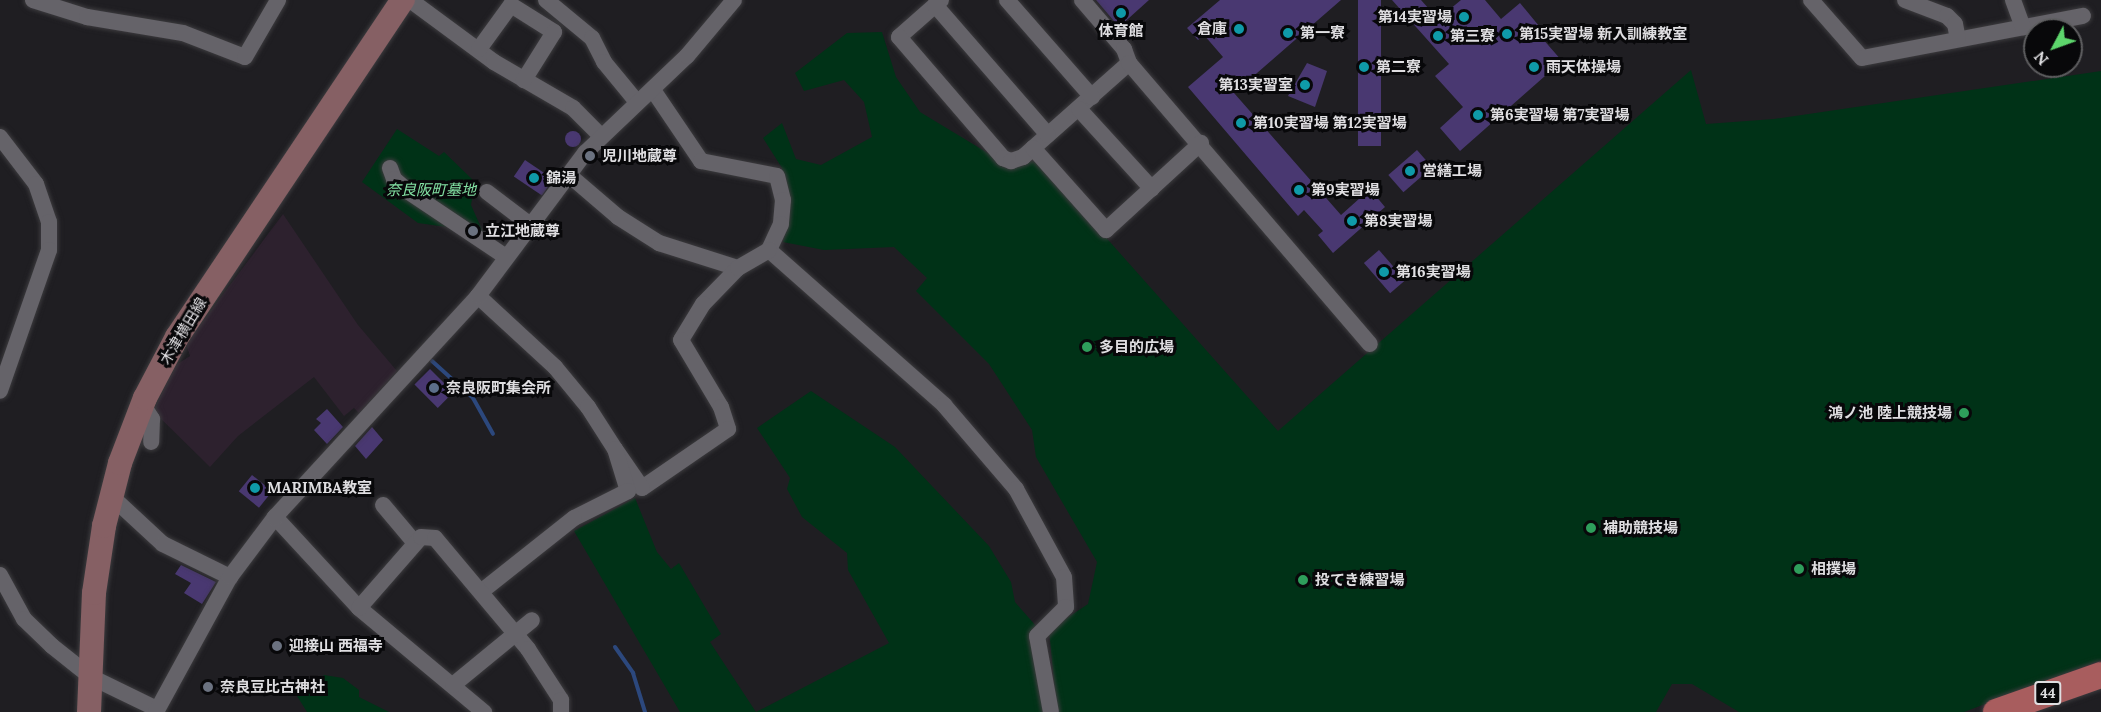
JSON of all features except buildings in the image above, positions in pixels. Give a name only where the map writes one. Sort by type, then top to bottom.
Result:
[{"type":"main road","name":"木津横田線","points":[[89,712],[94,593],[112,497],[143,405],[177,337],[403,0]]},
{"type":"main road","name":"44","points":[[1996,712],[2101,675]]},
{"type":"street","points":[[33,0],[87,17],[183,33],[245,57],[278,0]]},
{"type":"street","points":[[410,0],[524,80],[573,108],[601,136]]},
{"type":"street","points":[[546,0],[592,38],[604,62],[637,102]]},
{"type":"street","points":[[0,575],[24,619],[91,677],[157,710],[230,577],[275,517],[478,296],[529,224],[601,136],[653,90],[734,0]]},
{"type":"street","points":[[1007,0],[1092,97]]},
{"type":"street","points":[[1082,0],[1124,49],[1129,63],[1201,143],[1370,344]]},
{"type":"street","points":[[1811,0],[1862,58],[2023,27],[2013,0]]},
{"type":"street","points":[[1905,0],[1947,16],[1955,24],[1958,39]]},
{"type":"street","points":[[479,49],[513,2],[554,33],[524,80]]},
{"type":"street","points":[[1048,135],[938,3],[899,37],[1003,158],[1011,161],[1033,148],[1079,109],[1129,63]]},
{"type":"street","points":[[2072,18],[2083,16]]},
{"type":"street","points":[[478,296],[555,367],[642,488],[728,429],[721,407],[681,340],[703,304],[738,268],[769,250],[781,224],[783,200],[777,177],[701,161],[653,90]]},
{"type":"street","points":[[1079,109],[1152,189]]},
{"type":"street","points":[[0,137],[36,184],[49,222],[49,250],[0,391]]},
{"type":"street","points":[[1033,148],[1106,230],[1201,143]]},
{"type":"street","points":[[390,168],[394,179],[409,192],[506,257]]},
{"type":"street","points":[[568,175],[618,217],[659,243],[738,268]]},
{"type":"street","points":[[486,192],[529,224]]},
{"type":"street","points":[[769,250],[944,405],[1016,489],[1064,577],[1066,607],[1037,636],[1051,712]]},
{"type":"street","points":[[143,405],[152,419],[151,442]]},
{"type":"street","points":[[482,591],[574,518],[628,491],[615,449]]},
{"type":"street","points":[[112,497],[163,544],[230,577]]},
{"type":"street","points":[[382,504],[415,543]]},
{"type":"street","points":[[275,517],[359,608],[484,712]]},
{"type":"street","points":[[359,608],[421,537],[435,538],[516,633],[561,700],[561,712]]},
{"type":"street","points":[[453,685],[532,620]]},
{"type":"shaded area","points":[[283,214],[358,325],[397,371],[359,413],[354,408],[344,416],[314,377],[238,436],[210,467],[153,411],[176,365],[190,356],[186,344]]},
{"type":"green space","points":[[882,32],[896,77],[920,112],[1001,161],[1038,161],[1278,431],[1691,70],[1706,124],[1774,119],[2053,78],[2083,78],[2083,74],[2101,71],[2101,660],[1964,712],[1739,712],[1692,684],[1672,684],[1656,712],[1057,712],[1049,630],[1088,604],[1097,562],[1036,457],[1032,430],[989,364],[916,291],[927,278],[894,247],[824,250],[783,242],[789,209],[782,168],[763,138],[782,123],[796,159],[821,165],[872,137],[864,102],[844,80],[804,91],[795,73],[847,33]]},
{"type":"green space","name":"奈良阪町墓地","points":[[397,129],[439,156],[444,152],[475,182],[471,205],[483,232],[418,223],[362,182]]},
{"type":"green space","points":[[811,391],[895,447],[989,546],[1011,582],[1015,602],[1036,626],[1043,712],[756,712],[889,643],[848,570],[847,553],[802,517],[787,489],[790,478],[757,428]]},
{"type":"green space","points":[[635,498],[657,552],[671,569],[679,563],[721,634],[710,642],[756,712],[680,712],[574,531]]},
{"type":"green space","points":[[324,675],[343,678],[359,690],[359,697],[389,712],[307,712],[287,680],[309,682],[314,687]]},
{"type":"waterway","points":[[432,361],[473,398],[493,434]]},
{"type":"waterway","points":[[615,647],[633,673],[645,712]]},
{"type":"place","name":"体育館","points":[[1121,13]]},
{"type":"place","name":"第14実習場","points":[[1464,17]]},
{"type":"place","name":"倉庫","points":[[1239,29]]},
{"type":"place","name":"第一寮","points":[[1288,33]]},
{"type":"place","name":"第15実習場 新入訓練教室","points":[[1507,34]]},
{"type":"place","name":"第三寮","points":[[1438,36]]},
{"type":"place","name":"第二寮","points":[[1364,67]]},
{"type":"place","name":"雨天体操場","points":[[1534,67]]},
{"type":"place","name":"第13実習室","points":[[1305,85]]},
{"type":"place","name":"第6実習場 第7実習場","points":[[1478,115]]},
{"type":"place","name":"第10実習場 第12実習場","points":[[1241,123]]},
{"type":"place","name":"児川地蔵尊","points":[[590,156]]},
{"type":"place","name":"営繕工場","points":[[1410,171]]},
{"type":"place","name":"錦湯","points":[[534,178]]},
{"type":"place","name":"第9実習場","points":[[1299,190]]},
{"type":"place","name":"第8実習場","points":[[1352,221]]},
{"type":"place","name":"立江地蔵尊","points":[[473,231]]},
{"type":"place","name":"第16実習場","points":[[1384,272]]},
{"type":"place","name":"多目的広場","points":[[1087,347]]},
{"type":"place","name":"奈良阪町集会所","points":[[434,388]]},
{"type":"place","name":"鴻ノ池 陸上競技場","points":[[1964,413]]},
{"type":"place","name":"MARIMBA教室","points":[[255,488]]},
{"type":"place","name":"補助競技場","points":[[1591,528]]},
{"type":"place","name":"相撲場","points":[[1799,569]]},
{"type":"place","name":"投てき練習場","points":[[1303,580]]},
{"type":"place","name":"迎接山 西福寺","points":[[277,646]]},
{"type":"place","name":"奈良豆比古神社","points":[[208,687]]}]
